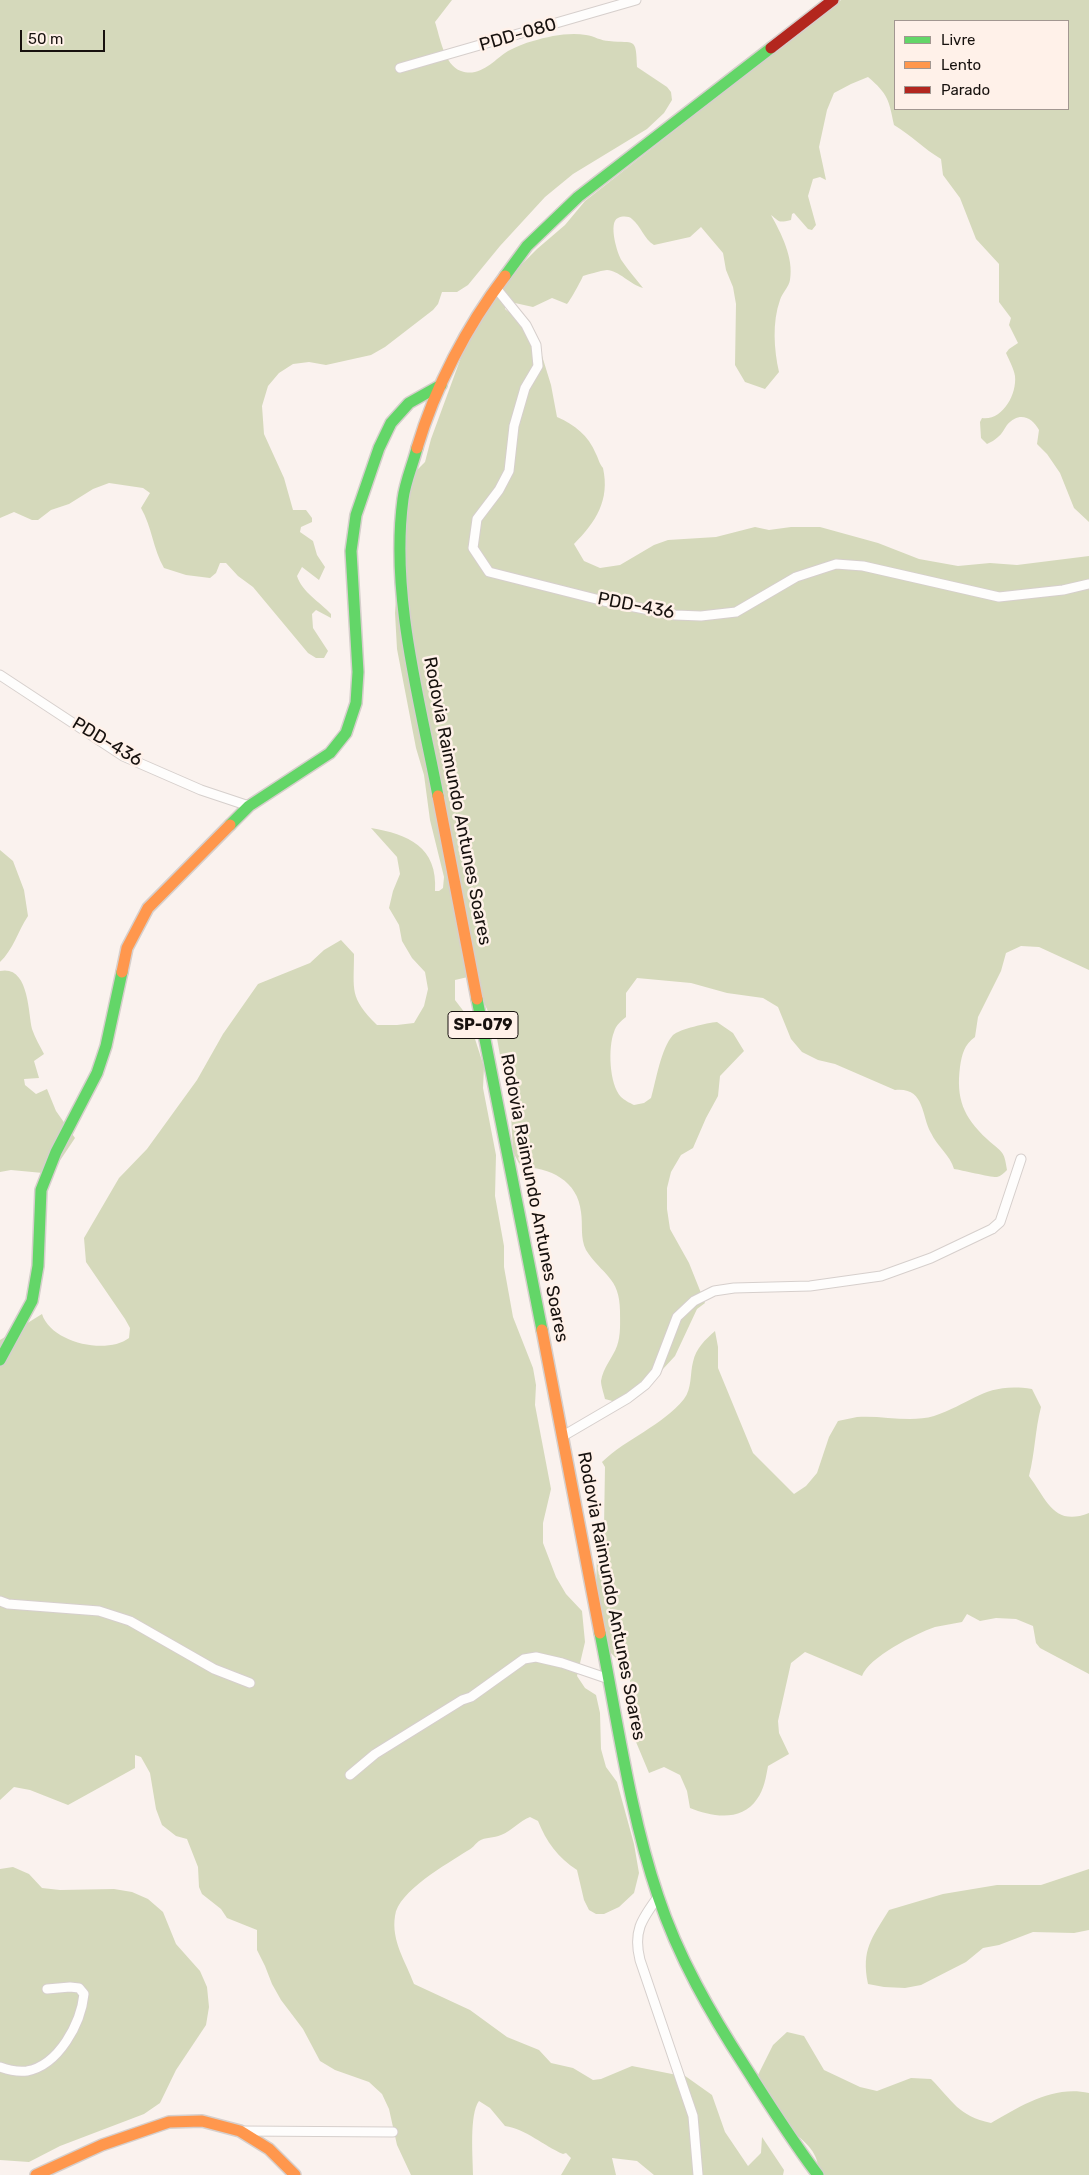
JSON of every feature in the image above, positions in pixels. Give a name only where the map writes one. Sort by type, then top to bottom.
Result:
[{"type":"main road","name":"Rodovia Raimundo Antunes Soares","points":[[818,2175],[786,2130],[718,2024],[694,1980],[658,1897],[645,1852],[609,1680],[405,624],[400,555],[403,498],[420,439],[440,386],[468,333],[496,288],[527,246],[578,197],[833,0]]},
{"type":"main road","points":[[0,1360],[32,1300],[38,1266],[42,1190],[56,1152],[97,1073],[106,1046],[127,948],[148,908],[248,806],[330,753],[346,733],[356,703],[358,672],[351,551],[356,515],[379,448],[391,423],[409,403],[440,386]]},
{"type":"main road","points":[[36,2175],[102,2145],[168,2122],[202,2121],[240,2131],[269,2149],[295,2175]]},
{"type":"street","name":"PDD-080","points":[[400,68],[636,0]]},
{"type":"street","name":"PDD-436","points":[[496,288],[526,325],[536,345],[538,366],[525,388],[514,426],[509,471],[499,490],[476,519],[473,548],[489,572],[675,615],[700,616],[736,612],[796,577],[836,564],[863,566],[999,597],[1063,590],[1089,584]]},
{"type":"street","name":"PDD-436","points":[[0,675],[122,756],[201,790],[248,806]]},
{"type":"street","points":[[563,1436],[628,1398],[645,1385],[656,1372],[677,1317],[694,1300],[714,1291],[734,1288],[810,1286],[881,1276],[931,1258],[992,1229],[1000,1222],[1021,1159]]},
{"type":"street","points":[[0,1601],[8,1604],[99,1611],[130,1621],[214,1669],[250,1683]]},
{"type":"street","points":[[350,1775],[375,1754],[462,1700],[471,1697],[524,1659],[546,1659],[609,1680]]},
{"type":"street","points":[[658,1897],[645,1914],[639,1927],[636,1943],[640,1960],[693,2116],[698,2175]]},
{"type":"street","points":[[0,2067],[27,2071],[39,2066],[60,2050],[75,2028],[84,1994],[79,1988],[46,1989]]},
{"type":"street","points":[[240,2131],[288,2133],[393,2132]]},
{"type":"green space","points":[[0,0],[452,0],[435,22],[441,43],[450,63],[461,71],[468,73],[481,70],[520,45],[560,35],[580,34],[606,41],[629,42],[635,46],[637,67],[667,87],[671,92],[672,100],[664,113],[647,129],[573,174],[545,197],[500,246],[468,285],[457,292],[442,292],[438,304],[433,310],[385,347],[371,355],[326,365],[309,362],[293,364],[279,373],[268,386],[262,406],[264,434],[284,478],[293,510],[306,510],[312,518],[312,522],[301,527],[300,532],[313,541],[317,555],[325,567],[319,580],[302,567],[297,576],[307,592],[331,614],[331,618],[316,610],[312,614],[313,628],[328,651],[324,658],[316,658],[308,653],[253,587],[238,576],[226,563],[220,563],[216,573],[210,578],[186,575],[164,568],[141,508],[150,493],[143,488],[109,483],[93,489],[69,504],[51,510],[38,520],[32,520],[14,512],[0,518]]},
{"type":"green space","points":[[841,0],[1089,0],[1089,522],[1074,508],[1060,473],[1047,454],[1037,444],[1039,430],[1033,422],[1025,417],[1016,418],[991,442],[987,444],[981,438],[980,422],[982,418],[989,418],[1002,411],[1011,398],[1015,383],[1013,367],[1006,353],[1018,343],[1009,325],[1011,318],[999,302],[999,264],[976,239],[960,198],[943,175],[941,159],[894,125],[887,98],[880,88],[868,77],[834,93],[827,110],[819,147],[826,180],[820,177],[813,179],[808,196],[816,225],[812,230],[808,229],[794,213],[791,220],[781,222],[771,215],[786,246],[791,272],[789,283],[777,309],[776,317],[775,345],[779,372],[765,389],[745,382],[735,365],[736,304],[733,287],[726,270],[723,253],[701,227],[690,237],[654,245],[632,219],[620,217],[615,221],[614,225],[614,238],[618,252],[624,264],[643,288],[616,272],[607,270],[583,276],[567,304],[552,298],[533,307],[515,303],[505,305],[505,309],[535,333],[551,385],[557,417],[570,423],[585,436],[593,447],[603,468],[605,490],[603,500],[595,519],[574,544],[584,561],[600,568],[620,565],[654,545],[668,540],[716,537],[755,527],[769,530],[791,527],[820,527],[878,543],[919,559],[958,566],[990,563],[1017,565],[1089,556],[1089,970],[1039,947],[1021,946],[1006,953],[1001,971],[978,1017],[975,1037],[964,1050],[960,1067],[960,1098],[972,1123],[999,1149],[1005,1158],[1007,1170],[1001,1175],[995,1177],[954,1169],[950,1159],[934,1138],[920,1104],[912,1093],[905,1090],[895,1090],[802,1052],[791,1039],[778,1007],[763,998],[727,993],[691,983],[637,978],[626,993],[626,1017],[616,1027],[612,1039],[610,1056],[612,1075],[621,1097],[634,1105],[644,1103],[651,1098],[665,1048],[673,1035],[681,1031],[717,1022],[733,1033],[744,1051],[720,1076],[718,1096],[693,1148],[681,1155],[671,1172],[667,1188],[667,1209],[670,1229],[689,1263],[705,1303],[697,1309],[675,1356],[639,1395],[623,1404],[605,1399],[601,1381],[617,1346],[620,1333],[620,1311],[617,1291],[609,1277],[586,1250],[582,1236],[579,1201],[574,1192],[568,1184],[552,1173],[521,1167],[513,1152],[510,1095],[495,1027],[472,976],[455,980],[455,1000],[468,1017],[484,1067],[483,1088],[496,1155],[495,1196],[504,1246],[504,1267],[513,1317],[533,1368],[536,1385],[535,1405],[551,1489],[543,1523],[543,1543],[556,1577],[566,1594],[582,1611],[585,1642],[577,1676],[585,1688],[596,1695],[600,1713],[601,1749],[606,1767],[617,1782],[634,1844],[639,1873],[634,1893],[619,1907],[604,1914],[596,1914],[589,1910],[584,1900],[577,1870],[558,1854],[538,1821],[530,1817],[505,1833],[479,1841],[414,1888],[398,1907],[395,1916],[394,1925],[397,1943],[414,1984],[470,2010],[507,2037],[539,2050],[551,2063],[573,2068],[593,2080],[601,2079],[632,2066],[677,2075],[681,2073],[712,2095],[725,2132],[748,2166],[761,2153],[762,2137],[784,2170],[783,2175],[654,2175],[637,2161],[612,2158],[616,2175],[561,2175],[571,2158],[566,2153],[563,2154],[556,2151],[528,2134],[505,2126],[490,2108],[479,2101],[476,2107],[473,2126],[473,2175],[411,2175],[397,2145],[389,2109],[382,2094],[369,2082],[335,2070],[320,2061],[303,2029],[281,2000],[272,1984],[257,1950],[257,1930],[227,1918],[221,1909],[202,1894],[199,1887],[198,1867],[187,1839],[176,1836],[162,1825],[156,1809],[150,1773],[141,1757],[135,1755],[135,1768],[68,1805],[30,1790],[14,1787],[0,1800],[0,1340],[42,1314],[47,1324],[56,1332],[68,1339],[81,1343],[107,1346],[129,1338],[130,1328],[125,1319],[86,1262],[84,1238],[119,1178],[147,1149],[197,1080],[223,1034],[258,984],[310,963],[324,950],[341,940],[354,954],[354,985],[357,1000],[377,1025],[414,1023],[424,1006],[428,989],[425,972],[412,958],[402,941],[399,925],[389,908],[400,874],[397,857],[371,828],[397,834],[418,845],[426,853],[431,863],[435,876],[435,891],[443,888],[444,877],[430,820],[424,775],[416,748],[397,649],[395,613],[401,521],[412,475],[425,462],[431,439],[463,352],[500,286],[537,249],[565,225],[585,201]]},
{"type":"green space","points":[[0,850],[13,861],[24,890],[28,916],[5,957],[0,962]]},
{"type":"green space","points":[[0,971],[10,971],[17,975],[22,982],[28,1002],[32,1029],[44,1054],[34,1061],[39,1078],[24,1079],[25,1085],[36,1094],[47,1089],[56,1111],[75,1138],[61,1159],[43,1173],[11,1170],[0,1172]]},
{"type":"green space","points":[[715,1331],[718,1347],[718,1368],[753,1453],[794,1494],[806,1486],[817,1473],[829,1437],[838,1421],[857,1417],[925,1418],[948,1411],[990,1391],[1002,1388],[1032,1389],[1041,1407],[1029,1476],[1047,1502],[1059,1514],[1077,1516],[1089,1513],[1089,1674],[1040,1648],[1036,1643],[1033,1626],[1016,1619],[996,1618],[980,1621],[967,1614],[962,1622],[935,1627],[894,1647],[874,1661],[862,1676],[805,1652],[791,1663],[778,1721],[779,1733],[789,1754],[768,1766],[761,1792],[751,1806],[743,1811],[735,1814],[717,1815],[690,1808],[687,1791],[680,1775],[664,1767],[649,1773],[631,1730],[630,1673],[608,1650],[596,1604],[597,1544],[604,1527],[605,1467],[602,1462],[665,1417],[684,1399],[688,1391],[694,1357],[704,1341]]},
{"type":"green space","points":[[13,1867],[29,1874],[42,1888],[60,1890],[114,1889],[132,1892],[148,1899],[163,1912],[176,1944],[200,1971],[207,1987],[209,2007],[206,2025],[176,2070],[160,2103],[144,2114],[60,2146],[29,2162],[0,2160],[0,1869]]},
{"type":"green space","points":[[1089,1869],[1089,1930],[1074,1933],[1033,1932],[999,1945],[983,1948],[966,1962],[921,1985],[905,1988],[868,1984],[866,1972],[867,1953],[873,1936],[889,1910],[943,1894],[997,1885],[1041,1885]]},
{"type":"green space","points":[[787,2032],[804,2036],[824,2070],[860,2087],[877,2091],[911,2078],[931,2079],[963,2112],[991,2123],[1026,2104],[1050,2094],[1076,2091],[1089,2093],[1089,2175],[819,2175],[813,2151],[787,2124],[757,2077],[773,2045]]},
{"type":"traffic: fast","points":[[505,276],[527,246],[578,197],[771,48]]},
{"type":"traffic: fast","points":[[230,825],[249,806],[330,753],[346,733],[356,703],[358,672],[351,551],[356,515],[379,448],[391,423],[409,403],[441,385]]},
{"type":"traffic: fast","points":[[417,448],[405,486],[403,499],[400,573],[409,648],[438,796]]},
{"type":"traffic: fast","points":[[0,1360],[32,1301],[38,1266],[41,1190],[56,1152],[97,1073],[106,1046],[122,972]]},
{"type":"traffic: fast","points":[[477,999],[542,1330]]},
{"type":"traffic: fast","points":[[600,1633],[632,1799],[648,1865],[666,1919],[685,1963],[720,2027],[781,2122],[818,2175]]},
{"type":"traffic: slow","points":[[417,448],[433,402],[465,336],[505,276]]},
{"type":"traffic: slow","points":[[438,796],[477,999]]},
{"type":"traffic: slow","points":[[122,972],[127,948],[148,908],[230,825]]},
{"type":"traffic: slow","points":[[542,1330],[600,1633]]},
{"type":"traffic: slow","points":[[36,2175],[102,2145],[169,2122],[202,2121],[240,2131],[269,2149],[295,2175]]},
{"type":"traffic: jam","points":[[771,48],[833,0]]}]
